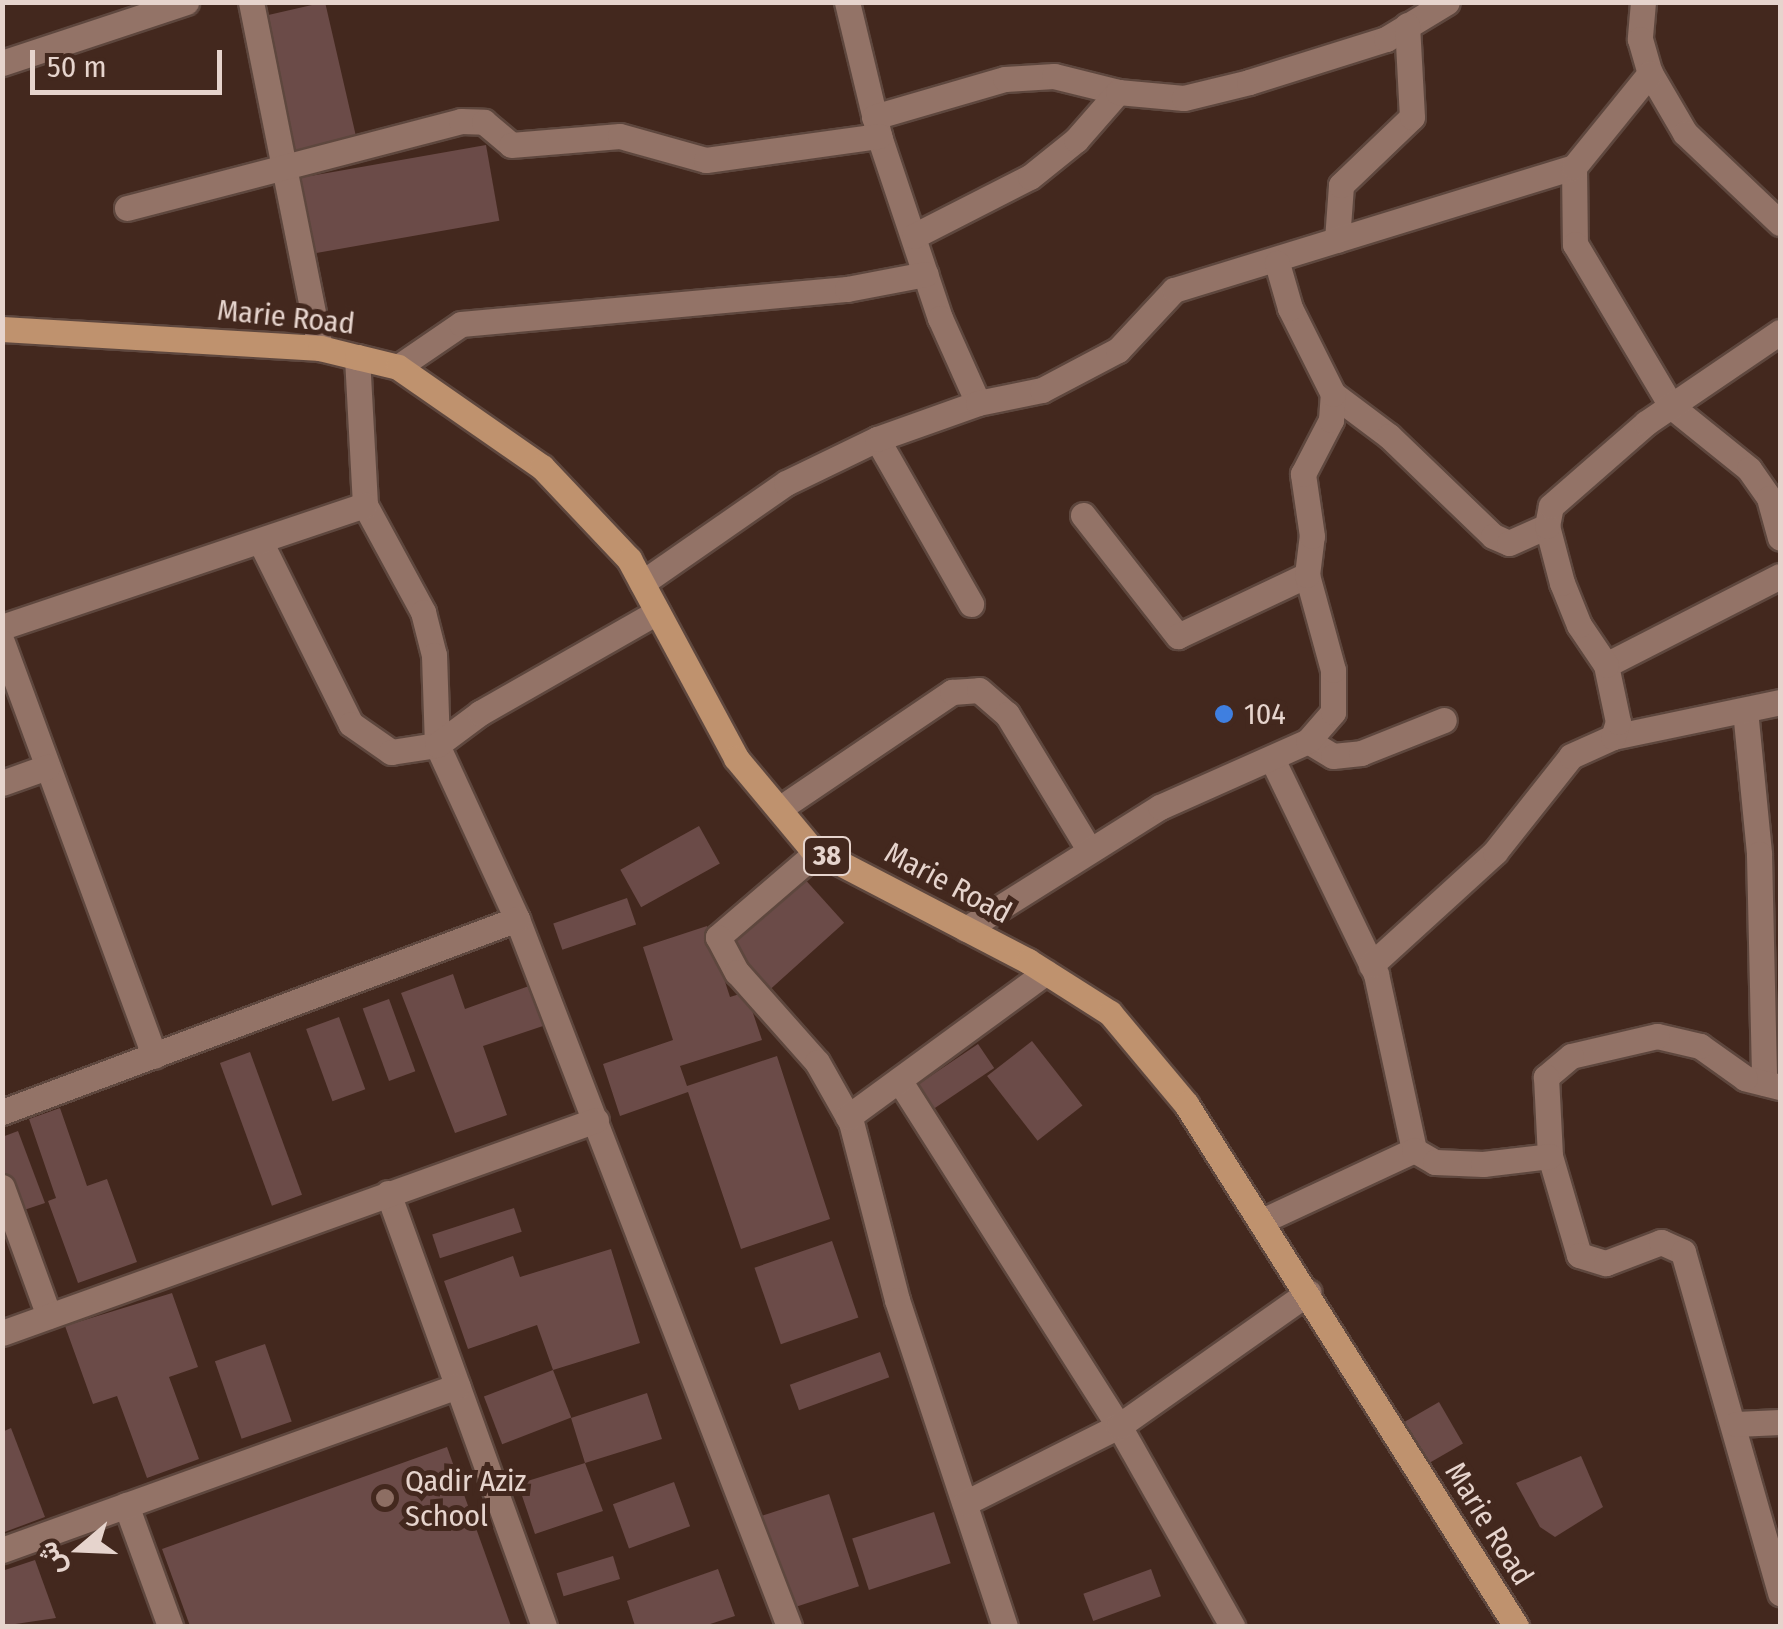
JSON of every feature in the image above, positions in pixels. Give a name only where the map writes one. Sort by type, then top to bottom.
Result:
[{"type":"main road","name":"Marie Road","points":[[2,329],[320,348],[357,357],[398,368],[542,467],[629,559],[736,758],[818,852],[1046,972],[1110,1013],[1186,1104],[1264,1220],[1516,1626]]},
{"type":"street","points":[[2,63],[186,2]]},
{"type":"street","points":[[252,2],[320,348]]},
{"type":"street","points":[[847,2],[877,127],[926,274],[978,403]]},
{"type":"street","points":[[127,208],[284,164],[461,121],[484,122],[510,145],[620,136],[706,160],[877,127],[1005,79],[1054,76],[1118,92],[1184,98],[1386,39],[1447,2]]},
{"type":"street","points":[[1643,2],[1640,39],[1650,73],[1685,133],[1780,224]]},
{"type":"street","points":[[1337,240],[1340,185],[1412,117],[1407,25]]},
{"type":"street","points":[[642,583],[786,483],[877,439],[978,403],[1042,390],[1118,350],[1174,290],[1277,263],[1337,240],[1574,167],[1650,73]]},
{"type":"street","points":[[914,236],[1030,177],[1076,140],[1118,92]]},
{"type":"street","points":[[1574,167],[1575,244],[1671,406],[1749,469],[1769,498],[1780,538]]},
{"type":"street","points":[[1277,263],[1290,308],[1333,394],[1389,436],[1493,536],[1509,543],[1547,526]]},
{"type":"street","points":[[398,368],[461,324],[848,289],[926,274]]},
{"type":"street","points":[[1612,737],[1618,722],[1606,664],[1579,625],[1547,526],[1550,506],[1671,406],[1780,332]]},
{"type":"street","points":[[357,357],[365,506],[423,612],[434,655],[437,745],[517,919],[789,1626]]},
{"type":"street","points":[[966,929],[1088,848],[1160,807],[1273,761],[1322,733],[1333,712],[1333,670],[1306,575],[1312,536],[1303,474],[1331,420],[1333,394]]},
{"type":"street","points":[[877,439],[971,604]]},
{"type":"street","points":[[2,627],[365,506]]},
{"type":"street","points":[[1083,515],[1178,636],[1306,575]]},
{"type":"street","points":[[260,541],[351,724],[392,752],[437,745],[480,713],[658,612]]},
{"type":"street","points":[[1606,664],[1780,576]]},
{"type":"street","points":[[2,642],[154,1056]]},
{"type":"street","points":[[780,810],[952,692],[979,690],[1007,714],[1088,848]]},
{"type":"street","points":[[1371,965],[1495,852],[1571,756],[1612,737],[1780,702]]},
{"type":"street","points":[[1744,710],[1758,854],[1772,1085],[1745,1078],[1700,1046],[1657,1036],[1571,1056],[1546,1077],[1550,1156],[1579,1255],[1606,1262],[1661,1242],[1683,1252],[1736,1424],[1780,1593]]},
{"type":"street","points":[[1308,741],[1333,756],[1361,754],[1444,720]]},
{"type":"street","points":[[1273,761],[1371,965],[1414,1150],[1435,1162],[1483,1164],[1550,1156]]},
{"type":"street","points":[[2,782],[47,767]]},
{"type":"street","points":[[818,852],[718,937],[737,972],[817,1062],[848,1117],[897,1300],[1006,1626]]},
{"type":"street","points":[[2,1112],[517,919]]},
{"type":"street","points":[[848,1117],[1046,972]]},
{"type":"street","points":[[898,1080],[1118,1426],[1232,1626]]},
{"type":"street","points":[[2,1333],[596,1120]]},
{"type":"street","points":[[1264,1220],[1414,1150]]},
{"type":"street","points":[[2,1187],[48,1316]]},
{"type":"street","points":[[388,1193],[544,1626]]},
{"type":"street","points":[[964,1503],[1118,1426],[1309,1292]]},
{"type":"street","points":[[2,1550],[457,1386]]},
{"type":"street","points":[[1736,1424],[1780,1422]]},
{"type":"street","points":[[126,1505],[170,1626]]},
{"type":"building","points":[[325,2],[356,138],[292,153],[261,17]]},
{"type":"building","points":[[486,145],[499,221],[309,254],[296,179]]},
{"type":"building","points":[[699,826],[720,864],[641,907],[620,870]]},
{"type":"building","points":[[802,876],[844,923],[768,991],[726,944]]},
{"type":"building","points":[[627,898],[636,924],[562,950],[553,923]]},
{"type":"building","points":[[707,926],[730,997],[746,992],[762,1040],[680,1066],[687,1086],[777,1056],[830,1219],[741,1249],[688,1092],[620,1116],[603,1064],[673,1040],[643,947]]},
{"type":"building","points":[[453,974],[465,1009],[529,986],[543,1026],[483,1046],[507,1115],[455,1133],[401,993]]},
{"type":"building","points":[[389,999],[415,1071],[389,1081],[363,1009]]},
{"type":"building","points":[[339,1017],[365,1089],[332,1101],[306,1029]]},
{"type":"building","points":[[1032,1041],[1082,1106],[1038,1141],[987,1076]]},
{"type":"building","points":[[978,1044],[994,1068],[931,1111],[915,1086]]},
{"type":"building","points":[[250,1052],[302,1195],[272,1206],[220,1063]]},
{"type":"building","points":[[60,1108],[87,1186],[107,1179],[137,1262],[78,1283],[48,1201],[56,1198],[29,1119]]},
{"type":"building","points":[[18,1131],[45,1203],[15,1213],[2,1179],[2,1137]]},
{"type":"building","points":[[514,1208],[522,1232],[440,1258],[432,1235]]},
{"type":"building","points":[[832,1241],[858,1318],[781,1344],[754,1268]]},
{"type":"building","points":[[611,1249],[640,1343],[553,1370],[537,1325],[468,1349],[444,1281],[513,1256],[520,1277]]},
{"type":"building","points":[[172,1293],[198,1367],[169,1377],[199,1459],[147,1478],[117,1396],[93,1404],[65,1326]]},
{"type":"building","points":[[265,1344],[292,1422],[242,1439],[215,1361]]},
{"type":"building","points":[[880,1352],[889,1377],[799,1410],[790,1385]]},
{"type":"building","points":[[553,1370],[571,1418],[502,1444],[484,1397]]},
{"type":"building","points":[[647,1393],[662,1439],[585,1463],[571,1418]]},
{"type":"building","points":[[1439,1402],[1463,1444],[1424,1466],[1400,1424]]},
{"type":"building","points":[[11,1428],[45,1517],[2,1533],[2,1432]]},
{"type":"building","name":"Qadir Aziz School","points":[[447,1447],[511,1626],[190,1626],[162,1549]]},
{"type":"building","points":[[1581,1456],[1603,1507],[1555,1537],[1540,1527],[1516,1483]]},
{"type":"building","points":[[585,1463],[603,1511],[535,1534],[518,1484]]},
{"type":"building","points":[[674,1482],[690,1526],[629,1548],[613,1504]]},
{"type":"building","points":[[829,1494],[859,1586],[788,1609],[758,1517]]},
{"type":"building","points":[[934,1512],[951,1563],[869,1590],[852,1539]]},
{"type":"building","points":[[613,1556],[620,1579],[564,1596],[557,1573]]},
{"type":"building","points":[[35,1560],[56,1618],[2,1626],[2,1571]]},
{"type":"building","points":[[718,1569],[735,1616],[704,1626],[635,1626],[627,1601]]},
{"type":"building","points":[[1151,1569],[1161,1596],[1093,1621],[1083,1594]]},
{"type":"place","name":"104","points":[[1224,714]]},
{"type":"place","name":"Qadir Aziz School","points":[[385,1498]]}]
